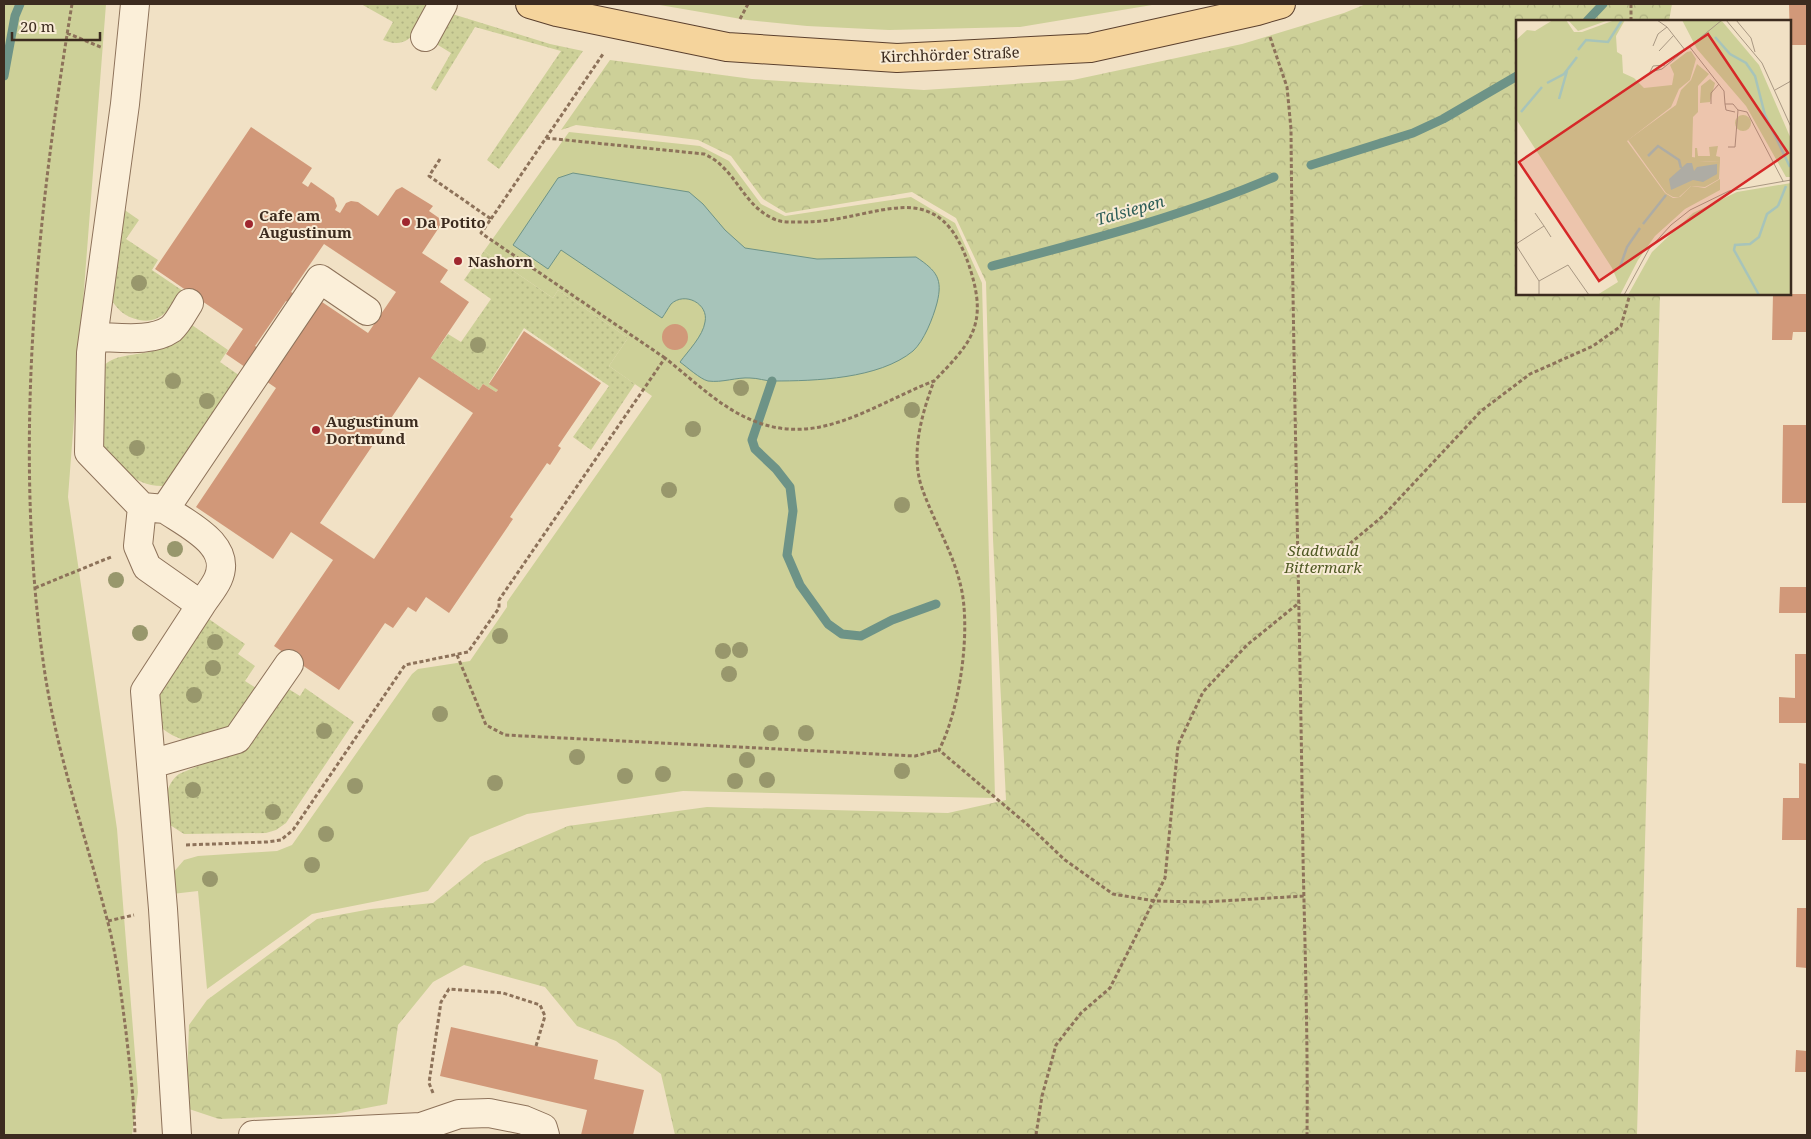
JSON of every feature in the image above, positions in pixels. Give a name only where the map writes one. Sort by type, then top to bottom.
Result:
[{"type":"main road","name":"Kirchhörder Straße","points":[[530,4],[557,12],[727,47],[897,58],[1090,48],[1269,7]]},
{"type":"lane","points":[[135,4],[131,60],[94,337],[89,452],[154,508],[214,544],[222,561],[218,579],[145,691],[177,1135]]},
{"type":"lane","points":[[425,37],[443,4]]},
{"type":"lane","points":[[201,605],[147,567],[138,546],[154,508],[320,279],[367,310]]},
{"type":"lane","points":[[94,337],[130,338],[159,335],[172,328],[189,303]]},
{"type":"lane","points":[[151,764],[237,739],[289,664]]},
{"type":"lane","points":[[254,1135],[431,1127],[460,1114],[489,1113],[524,1120],[543,1128],[545,1135]]},
{"type":"path","points":[[72,4],[41,236],[29,411],[29,507],[35,588],[45,674],[61,757],[108,920],[119,976],[134,1105],[135,1135]]},
{"type":"path","points":[[736,26],[748,4]]},
{"type":"path","points":[[1631,4],[1632,20]]},
{"type":"path","points":[[1269,7],[1287,87],[1291,129],[1294,437],[1299,553],[1308,1029],[1307,1135]]},
{"type":"path","points":[[67,33],[131,60]]},
{"type":"path","points":[[604,54],[480,233],[665,358],[734,411],[761,425],[799,431],[832,424],[863,414],[934,381]]},
{"type":"path","points":[[457,655],[486,726],[495,732],[505,735],[915,756],[928,755],[939,750],[953,718],[959,691],[963,658],[964,613],[960,583],[921,486],[918,468],[919,438],[923,414],[934,381],[970,339],[978,315],[978,300],[969,267],[960,244],[938,218],[912,206],[898,206],[836,219],[786,222],[772,219],[760,210],[748,199],[728,170],[713,158],[704,154],[546,138]]},
{"type":"path","points":[[440,159],[429,176],[491,219]]},
{"type":"path","points":[[1299,553],[1347,546],[1383,516],[1481,411],[1530,374],[1593,346],[1621,326],[1630,295]]},
{"type":"path","points":[[157,846],[281,840],[293,830],[405,665],[468,652],[499,608],[499,600],[665,358]]},
{"type":"path","points":[[35,588],[138,546]]},
{"type":"path","points":[[1036,1135],[1042,1096],[1056,1045],[1081,1013],[1110,988],[1165,878],[1178,745],[1203,692],[1247,645],[1300,602]]},
{"type":"path","points":[[939,750],[996,797],[1065,860],[1113,894],[1155,901],[1204,902],[1304,896]]},
{"type":"path","points":[[431,1127],[429,1083],[441,1002],[449,989],[503,993],[540,1006],[545,1016],[536,1046]]},
{"type":"green space","points":[[4,4],[106,4],[68,497],[117,829],[138,1092],[132,1135],[4,1135]]},
{"type":"green space","points":[[361,4],[427,4],[421,21],[413,35],[401,43],[393,43],[383,40],[393,22]]},
{"type":"green space","points":[[654,4],[1158,4],[1020,27],[889,30],[807,26],[747,20]]},
{"type":"green space","name":"Stadtwald Bittermark","points":[[1366,4],[1672,4],[1669,20],[1516,20],[1516,295],[1660,295],[1637,1135],[675,1135],[661,1074],[616,1041],[577,1026],[545,987],[464,965],[433,982],[398,1025],[387,1104],[335,1114],[219,1119],[186,1108],[189,1025],[207,1000],[317,919],[371,909],[433,903],[484,862],[568,826],[707,807],[948,813],[1006,800],[993,539],[986,282],[956,218],[912,192],[786,213],[763,199],[731,156],[698,140],[576,125],[561,130],[610,60],[752,79],[924,90],[1073,80],[1242,44],[1344,13]]},
{"type":"green space","points":[[449,13],[550,44],[583,51],[499,169],[487,160],[561,51],[475,27],[436,91],[431,88],[451,53],[433,42]]},
{"type":"green space","points":[[569,132],[700,146],[729,161],[761,204],[785,216],[911,197],[955,223],[982,283],[995,798],[683,791],[527,814],[470,837],[428,891],[312,914],[207,989],[198,891],[172,894],[172,874],[184,860],[198,856],[277,851],[292,845],[412,674],[418,669],[470,661],[507,607],[507,602],[652,396],[609,366],[628,338],[558,290],[553,298],[484,251]]},
{"type":"green space","points":[[119,206],[139,220],[126,239],[158,260],[152,270],[183,291],[165,313],[154,320],[147,321],[129,317],[117,308],[109,294],[110,266]]},
{"type":"green space","points":[[484,251],[553,298],[558,290],[628,338],[609,366],[635,384],[591,450],[573,437],[609,386],[524,328],[489,383],[498,390],[496,392],[483,384],[479,390],[431,358],[448,334],[461,342],[491,299],[464,280]]},
{"type":"green space","points":[[189,323],[228,350],[220,362],[243,378],[164,486],[153,485],[134,478],[126,472],[97,442],[100,370],[111,360],[160,348],[173,339]]},
{"type":"green space","points":[[206,617],[245,644],[238,654],[255,666],[245,681],[256,688],[226,732],[198,739],[184,739],[168,733],[159,726],[158,688]]},
{"type":"green space","points":[[287,688],[300,696],[305,688],[354,722],[286,823],[276,830],[266,833],[184,834],[170,825],[167,797],[173,779],[179,774],[249,744]]},
{"type":"water","points":[[573,173],[689,192],[745,248],[817,259],[916,257],[933,271],[939,282],[939,295],[931,322],[921,341],[913,351],[883,368],[865,373],[846,377],[808,380],[773,381],[745,378],[719,381],[705,380],[680,362],[704,327],[705,316],[703,310],[695,301],[689,299],[677,300],[671,304],[662,318],[561,250],[548,269],[513,245],[558,178]]},
{"type":"building","points":[[1789,4],[1807,4],[1807,45],[1791,45],[1791,20],[1789,20]]},
{"type":"building","name":"Augustinum Dortmund","points":[[251,127],[312,168],[302,183],[308,187],[311,182],[334,198],[337,206],[335,210],[340,213],[346,203],[351,201],[358,202],[378,216],[396,190],[402,187],[433,206],[429,211],[439,218],[440,226],[422,253],[448,270],[440,282],[469,302],[431,358],[479,390],[483,384],[496,392],[498,390],[489,384],[524,331],[601,383],[558,446],[561,448],[550,465],[547,463],[510,517],[513,519],[449,613],[426,597],[416,612],[408,607],[393,628],[385,623],[339,690],[274,646],[333,560],[291,532],[273,559],[196,507],[276,388],[226,354],[243,329],[155,269]],"holes":[[[324,244],[396,292],[368,333],[319,300],[314,308],[291,292]],[[286,301],[308,316],[278,361],[255,346]],[[419,377],[473,413],[374,559],[320,523]]]},
{"type":"building","points":[[1807,294],[1807,332],[1793,332],[1792,340],[1772,340],[1773,295]]},
{"type":"building","points":[[675,324],[684,328],[688,337],[684,346],[675,350],[666,346],[662,337],[666,328]]},
{"type":"building","points":[[1783,425],[1807,425],[1807,503],[1782,503]]},
{"type":"building","points":[[1780,587],[1807,587],[1807,613],[1779,613]]},
{"type":"building","points":[[1795,654],[1807,654],[1807,723],[1779,723],[1779,697],[1795,698]]},
{"type":"building","points":[[1799,763],[1807,764],[1807,840],[1782,840],[1783,798],[1799,798]]},
{"type":"building","points":[[1797,908],[1807,908],[1807,968],[1796,967]]},
{"type":"building","points":[[451,1027],[598,1060],[594,1079],[644,1090],[633,1135],[581,1135],[587,1110],[440,1076]]},
{"type":"building","points":[[1796,1050],[1807,1051],[1807,1072],[1795,1072]]},
{"type":"waterway","points":[[4,76],[15,16],[20,4]]},
{"type":"waterway","name":"Talsiepen","points":[[1588,20],[1603,4]]},
{"type":"waterway","name":"Talsiepen","points":[[1311,165],[1413,133],[1443,119],[1516,77]]},
{"type":"waterway","name":"Talsiepen","points":[[992,266],[1170,216],[1274,177]]},
{"type":"waterway","points":[[772,381],[752,440],[755,449],[776,469],[790,487],[793,511],[787,555],[800,585],[828,624],[842,634],[861,636],[892,620],[936,604]]},
{"type":"place","name":"Da Potito","points":[[406,222]]},
{"type":"place","name":"Cafe am Augustinum","points":[[249,224]]},
{"type":"place","name":"Nashorn","points":[[458,261]]},
{"type":"place","name":"Augustinum Dortmund","points":[[316,430]]}]
